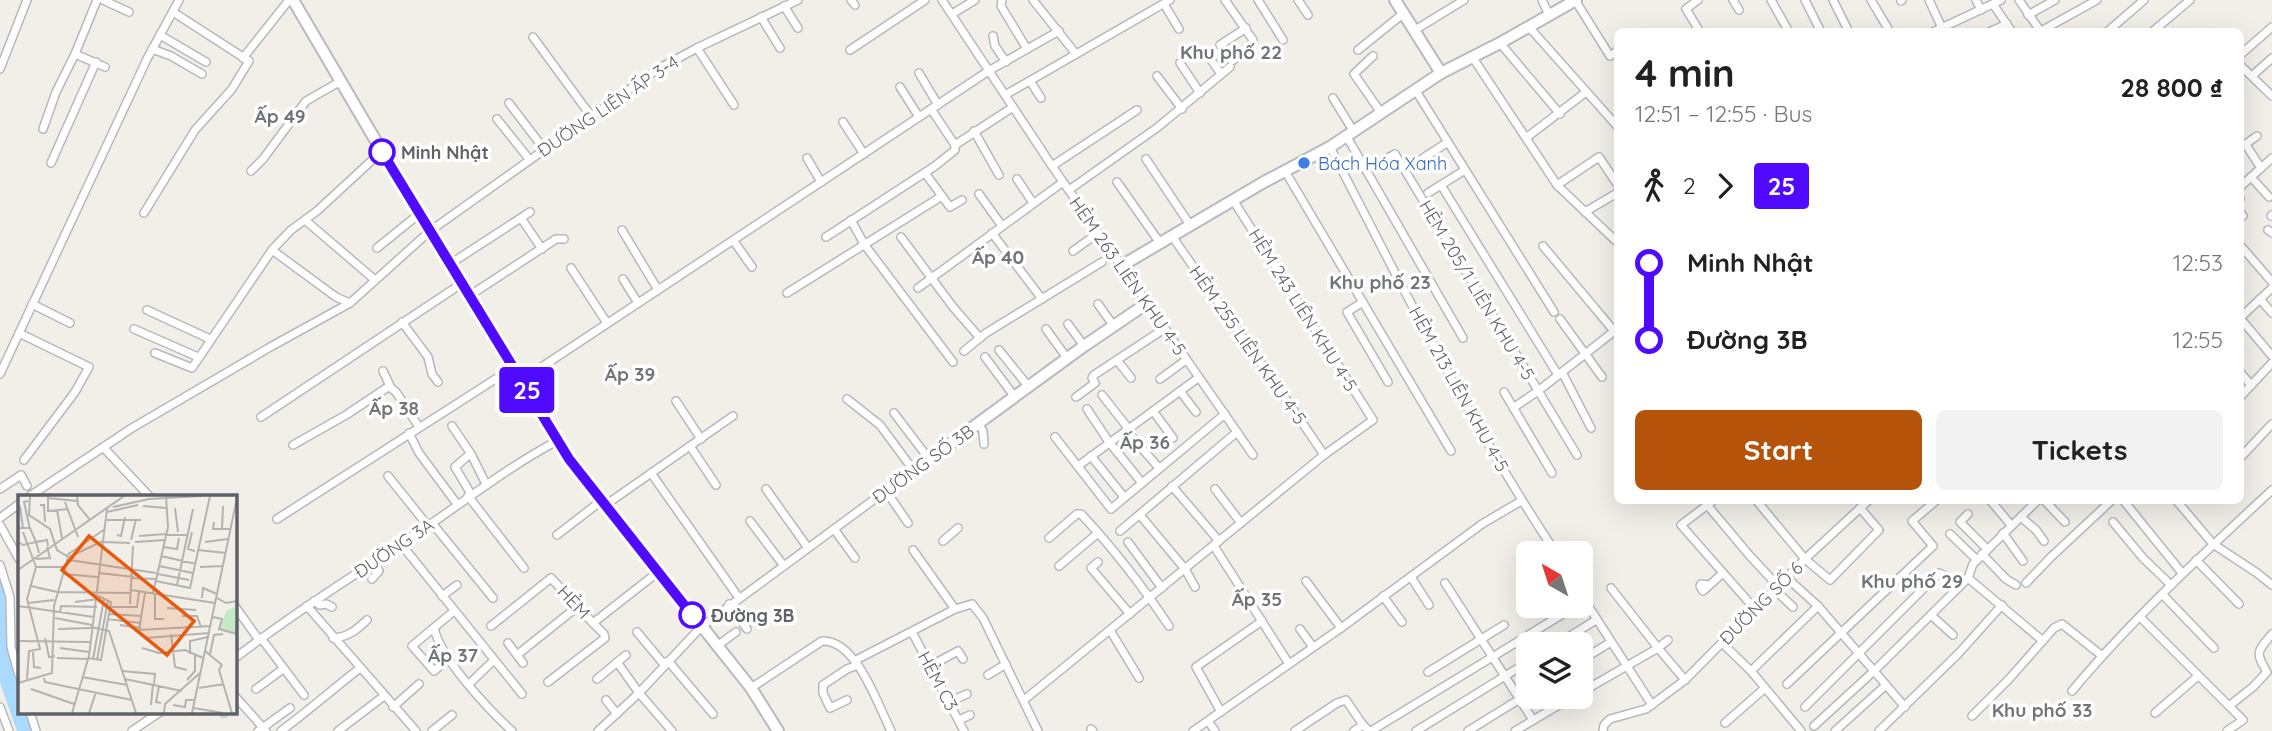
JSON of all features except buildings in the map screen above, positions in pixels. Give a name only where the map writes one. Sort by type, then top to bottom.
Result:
[{"type":"street","points":[[0,69],[27,0]]},
{"type":"street","points":[[43,129],[56,92],[97,0]]},
{"type":"street","points":[[103,0],[128,12]]},
{"type":"street","points":[[0,374],[152,49],[179,0]]},
{"type":"street","points":[[243,58],[291,0],[557,441],[603,504],[751,688],[778,731]]},
{"type":"street","name":"ĐƯỜNG LIÊN ẤP 3-4","points":[[31,495],[103,447],[272,346],[350,303],[430,231],[657,69],[798,0]]},
{"type":"street","points":[[850,50],[912,3],[925,0]]},
{"type":"street","name":"HẺM 263 LIÊN KHU 4-5","points":[[942,0],[1052,166],[1253,455]]},
{"type":"street","points":[[952,14],[975,0]]},
{"type":"street","points":[[1002,0],[1001,6],[1027,48]]},
{"type":"street","points":[[1033,0],[1076,54]]},
{"type":"street","points":[[1069,190],[1182,109],[1250,47],[1253,40],[1225,0]]},
{"type":"street","points":[[1258,0],[1283,40]]},
{"type":"street","points":[[1298,0],[1308,15]]},
{"type":"street","points":[[1415,30],[1464,0]]},
{"type":"street","points":[[1542,0],[1549,15]]},
{"type":"street","points":[[1121,266],[1284,171],[1330,148],[1441,73],[1576,0],[1611,56],[1614,54]]},
{"type":"street","points":[[1698,0],[1686,9],[1698,28]]},
{"type":"street","points":[[1732,0],[1739,10]]},
{"type":"street","points":[[1771,0],[1787,28]]},
{"type":"street","points":[[1805,0],[1819,28]]},
{"type":"street","points":[[1833,0],[1847,28]]},
{"type":"street","points":[[1871,0],[1887,28]]},
{"type":"street","points":[[1929,0],[1942,28],[1997,2],[2010,28]]},
{"type":"street","points":[[1976,0],[1981,9]]},
{"type":"street","points":[[2019,0],[2038,28]]},
{"type":"street","points":[[2028,15],[2055,0]]},
{"type":"street","points":[[2048,28],[2097,0]]},
{"type":"street","points":[[2112,28],[2144,0]]},
{"type":"street","points":[[2157,28],[2190,0]]},
{"type":"street","points":[[1397,1],[1441,73]]},
{"type":"street","points":[[1005,95],[1167,2],[1179,29]]},
{"type":"street","points":[[784,6],[798,28]]},
{"type":"street","points":[[144,213],[195,130],[238,81],[248,61],[173,12]]},
{"type":"street","points":[[1358,50],[1404,13]]},
{"type":"street","points":[[761,18],[780,48]]},
{"type":"street","points":[[1998,28],[2007,24]]},
{"type":"street","points":[[1529,27],[1614,123]]},
{"type":"street","points":[[2244,52],[2272,27]]},
{"type":"street","points":[[1220,46],[1246,28]]},
{"type":"street","points":[[522,380],[919,117],[1027,48],[1059,31]]},
{"type":"street","points":[[160,35],[206,62]]},
{"type":"street","points":[[993,36],[995,46],[1006,62]]},
{"type":"street","points":[[533,37],[591,117]]},
{"type":"street","points":[[1500,43],[1560,114]]},
{"type":"street","points":[[697,48],[734,105]]},
{"type":"street","points":[[152,49],[171,56],[202,74]]},
{"type":"street","points":[[1205,51],[1221,74]]},
{"type":"street","points":[[75,54],[105,67]]},
{"type":"street","points":[[1373,57],[1354,74],[1382,114]]},
{"type":"street","points":[[1473,58],[1557,185],[1614,239]]},
{"type":"street","points":[[2252,76],[2272,58]]},
{"type":"street","points":[[51,163],[96,62]]},
{"type":"street","points":[[1180,63],[1200,93]]},
{"type":"street","points":[[2244,69],[2272,95]]},
{"type":"street","points":[[826,237],[925,173],[955,150],[955,145],[919,73]]},
{"type":"street","points":[[1157,76],[1182,109]]},
{"type":"street","points":[[251,171],[306,101],[341,81]]},
{"type":"street","points":[[1030,81],[1041,98]]},
{"type":"street","points":[[900,88],[919,117]]},
{"type":"street","points":[[1416,91],[1554,312]]},
{"type":"street","points":[[1527,138],[1586,92]]},
{"type":"street","points":[[1333,98],[1366,170],[1463,338]]},
{"type":"street","points":[[509,103],[544,149]]},
{"type":"street","points":[[955,145],[1013,107]]},
{"type":"street","points":[[1052,166],[1137,110]]},
{"type":"street","points":[[497,119],[529,159]]},
{"type":"street","points":[[844,122],[864,154]]},
{"type":"street","points":[[974,131],[999,175]]},
{"type":"street","points":[[2244,145],[2257,136]]},
{"type":"street","points":[[1417,162],[1448,142]]},
{"type":"street","points":[[2244,147],[2261,168]]},
{"type":"street","name":"HẺM 213 LIÊN KHU 4-5","points":[[1330,148],[1410,301],[1521,501],[1548,541]]},
{"type":"street","points":[[155,353],[192,368],[272,250],[291,230],[317,211],[382,151]]},
{"type":"street","name":"HẺM 205/1 LIÊN KHU 4-5","points":[[1366,170],[1395,154],[1577,455]]},
{"type":"street","points":[[1557,185],[1598,157],[1614,180]]},
{"type":"street","points":[[807,158],[821,182]]},
{"type":"street","points":[[1146,159],[1190,225]]},
{"type":"street","points":[[2244,183],[2272,159]]},
{"type":"street","points":[[1428,193],[1465,170]]},
{"type":"street","points":[[1284,171],[1451,451]]},
{"type":"street","points":[[925,173],[950,207],[962,200]]},
{"type":"street","points":[[2251,177],[2269,197]]},
{"type":"street","points":[[1017,179],[1034,203]]},
{"type":"street","points":[[918,288],[1063,182]]},
{"type":"street","points":[[1117,182],[1160,243]]},
{"type":"street","points":[[1441,185],[1591,428]]},
{"type":"street","points":[[979,194],[1002,226]]},
{"type":"street","points":[[1585,212],[1614,195]]},
{"type":"street","points":[[787,293],[942,196]]},
{"type":"street","name":"HẺM 243 LIÊN KHU 4-5","points":[[1233,200],[1373,420],[1324,455]]},
{"type":"street","points":[[450,264],[530,212]]},
{"type":"street","points":[[376,248],[419,214]]},
{"type":"street","points":[[521,218],[542,249]]},
{"type":"street","points":[[305,220],[375,280]]},
{"type":"street","points":[[851,220],[864,244],[953,362]]},
{"type":"street","points":[[622,230],[658,290]]},
{"type":"street","points":[[992,233],[1042,299]]},
{"type":"street","points":[[1073,251],[1098,233]]},
{"type":"street","name":"HẺM 255 LIÊN KHU 4-5","points":[[1172,236],[1265,366],[1324,455]]},
{"type":"street","points":[[901,237],[980,338]]},
{"type":"street","points":[[469,296],[556,239],[564,239]]},
{"type":"street","points":[[733,240],[752,267]]},
{"type":"street","points":[[1543,246],[1614,328]]},
{"type":"street","points":[[272,250],[337,297],[350,303]]},
{"type":"street","points":[[2244,250],[2272,282]]},
{"type":"street","points":[[964,351],[980,338],[1102,262]]},
{"type":"street","points":[[571,268],[607,323]]},
{"type":"street","points":[[622,279],[638,303]]},
{"type":"street","points":[[261,417],[461,284]]},
{"type":"street","points":[[2244,314],[2272,288]]},
{"type":"street","points":[[2260,299],[2272,313]]},
{"type":"street","points":[[1363,302],[1347,312],[1388,382]]},
{"type":"street","name":"ĐƯỜNG SỐ 3B","points":[[598,731],[639,693],[701,626],[729,604],[1146,303]]},
{"type":"street","points":[[32,304],[70,323]]},
{"type":"street","points":[[1098,304],[1113,325]]},
{"type":"street","points":[[147,310],[211,339]]},
{"type":"street","points":[[1560,318],[1602,377]]},
{"type":"street","points":[[2244,319],[2272,356]]},
{"type":"street","points":[[402,323],[428,357],[432,374],[438,382]]},
{"type":"street","points":[[1068,324],[1083,346]]},
{"type":"street","points":[[134,329],[198,357]]},
{"type":"street","points":[[1046,329],[1067,358]]},
{"type":"street","points":[[1076,397],[1096,383],[1094,375],[1164,329]]},
{"type":"street","points":[[1513,408],[1614,332]]},
{"type":"street","points":[[19,333],[89,367],[75,392],[24,460]]},
{"type":"street","points":[[999,349],[1028,386]]},
{"type":"street","points":[[985,357],[1014,396]]},
{"type":"street","points":[[1117,360],[1131,378]]},
{"type":"street","points":[[1160,379],[1186,360]]},
{"type":"street","points":[[2244,393],[2272,363]]},
{"type":"street","points":[[277,519],[514,367]]},
{"type":"street","points":[[383,371],[391,388],[396,391],[419,427]]},
{"type":"street","points":[[1078,466],[1198,377]]},
{"type":"street","points":[[2244,377],[2251,386]]},
{"type":"street","points":[[293,444],[346,415],[380,391],[391,388]]},
{"type":"street","points":[[1180,391],[1196,412]]},
{"type":"street","points":[[1504,392],[1552,473]]},
{"type":"street","points":[[1102,395],[1159,468]]},
{"type":"street","points":[[847,399],[880,425],[914,471]]},
{"type":"street","points":[[676,401],[701,439]]},
{"type":"street","points":[[1087,409],[1109,442],[1142,482]]},
{"type":"street","points":[[1153,411],[1173,438]]},
{"type":"street","points":[[894,413],[929,459]]},
{"type":"street","points":[[1055,438],[1111,509],[1225,414]]},
{"type":"street","points":[[557,535],[733,416]]},
{"type":"street","points":[[978,423],[983,431],[984,444]]},
{"type":"street","points":[[2244,454],[2272,424]]},
{"type":"street","points":[[452,426],[486,484]]},
{"type":"street","points":[[1121,531],[1237,432]]},
{"type":"street","points":[[409,433],[419,453],[457,505]]},
{"type":"street","name":"ĐƯỜNG 3A","points":[[236,657],[486,484],[557,441]]},
{"type":"street","points":[[690,446],[716,485]]},
{"type":"street","points":[[103,447],[148,495]]},
{"type":"street","points":[[470,454],[455,467],[470,495],[524,568]]},
{"type":"street","points":[[1024,700],[1324,455]]},
{"type":"street","points":[[1091,456],[1124,497]]},
{"type":"street","points":[[651,473],[738,598]]},
{"type":"street","points":[[0,489],[21,475],[27,486]]},
{"type":"street","points":[[388,476],[493,598]]},
{"type":"street","points":[[1172,486],[1217,543],[1289,664]]},
{"type":"street","points":[[766,489],[808,548]]},
{"type":"street","points":[[888,489],[908,523]]},
{"type":"street","points":[[1215,489],[1241,523]]},
{"type":"street","points":[[2072,691],[2101,655],[2182,573],[2272,490]]},
{"type":"street","points":[[1193,731],[1341,628],[1482,524],[1521,501]]},
{"type":"street","points":[[1710,504],[1685,529],[1754,608]]},
{"type":"street","points":[[1712,504],[1793,607]]},
{"type":"street","points":[[1759,504],[1805,559],[1830,580],[1879,530],[1860,508]]},
{"type":"street","name":"ĐƯỜNG SỐ 6","points":[[1603,731],[1610,719],[1646,709],[1685,680],[1754,608],[1864,504]]},
{"type":"street","points":[[1787,684],[1933,546],[1912,521],[1932,504]]},
{"type":"street","points":[[1993,504],[2011,525]]},
{"type":"street","points":[[1814,726],[1968,578],[1973,564],[2034,504]]},
{"type":"street","points":[[2047,504],[2065,522]]},
{"type":"street","points":[[2026,583],[2108,504]]},
{"type":"street","points":[[2126,504],[2182,573]]},
{"type":"street","points":[[2179,504],[2213,544],[2272,585]]},
{"type":"street","points":[[0,518],[18,505]]},
{"type":"street","points":[[1049,538],[1078,513],[1098,533],[1169,626]]},
{"type":"street","points":[[1968,514],[1960,522],[1982,554],[2016,586]]},
{"type":"street","points":[[1140,515],[1185,569],[1195,587]]},
{"type":"street","points":[[2021,517],[2044,541]]},
{"type":"street","points":[[750,521],[784,566]]},
{"type":"street","points":[[2113,522],[2143,558],[2171,585]]},
{"type":"street","points":[[0,525],[18,557]]},
{"type":"street","points":[[943,541],[958,528]]},
{"type":"street","points":[[834,529],[855,558]]},
{"type":"street","points":[[1059,566],[1098,533]]},
{"type":"street","points":[[2003,533],[2023,561]]},
{"type":"street","points":[[1950,534],[1982,554]]},
{"type":"street","points":[[1128,542],[1162,588]]},
{"type":"street","points":[[401,544],[522,694]]},
{"type":"street","points":[[914,550],[955,609]]},
{"type":"street","points":[[2010,557],[2017,551]]},
{"type":"street","points":[[2196,560],[2239,604]]},
{"type":"street","points":[[372,579],[379,571],[373,562]]},
{"type":"street","points":[[1098,562],[1091,568],[1130,614]]},
{"type":"street","points":[[0,565],[10,597],[18,668]]},
{"type":"street","name":"HẺM","points":[[491,626],[551,578],[593,623],[658,572]]},
{"type":"street","points":[[1709,585],[1723,573]]},
{"type":"street","points":[[1805,707],[1939,573],[1959,587]]},
{"type":"street","points":[[1411,577],[1429,605]]},
{"type":"street","points":[[1786,577],[1818,606],[1905,707]]},
{"type":"street","points":[[1968,578],[2043,641]]},
{"type":"street","points":[[1306,581],[1341,628]]},
{"type":"street","points":[[1446,583],[1471,625],[1516,687]]},
{"type":"street","points":[[442,596],[457,585]]},
{"type":"street","points":[[1611,587],[1685,680]]},
{"type":"street","points":[[2162,594],[2214,648]]},
{"type":"street","points":[[1383,596],[1402,622]]},
{"type":"street","points":[[314,601],[332,607]]},
{"type":"street","points":[[729,604],[747,629]]},
{"type":"street","points":[[847,700],[830,708],[823,693],[823,685],[912,632],[955,609],[972,604],[983,618],[1038,731]]},
{"type":"street","points":[[1879,731],[1958,654],[2003,605]]},
{"type":"street","points":[[307,606],[416,731]]},
{"type":"street","points":[[1751,671],[1818,606]]},
{"type":"street","points":[[517,654],[577,607]]},
{"type":"street","points":[[236,608],[304,695]]},
{"type":"street","points":[[450,658],[434,671],[412,646],[454,611]]},
{"type":"street","points":[[1931,615],[1953,635]]},
{"type":"street","points":[[1593,616],[1652,705]]},
{"type":"street","points":[[2140,617],[2243,720],[2227,731]]},
{"type":"street","points":[[1354,731],[1367,729],[1553,618]]},
{"type":"street","points":[[333,638],[344,637],[367,620]]},
{"type":"street","points":[[1577,632],[1597,620]]},
{"type":"street","points":[[1221,712],[1196,667],[1262,621]]},
{"type":"street","points":[[548,682],[605,638],[593,623]]},
{"type":"street","points":[[1972,716],[2054,628],[2062,624],[2101,655]]},
{"type":"street","points":[[1429,672],[1504,625]]},
{"type":"street","points":[[434,628],[437,642],[488,708],[512,731]]},
{"type":"street","points":[[1300,629],[1313,647]]},
{"type":"street","points":[[1110,630],[1139,678]]},
{"type":"street","points":[[355,631],[361,639]]},
{"type":"street","points":[[637,632],[662,662],[669,662],[713,714]]},
{"type":"street","points":[[717,646],[736,632]]},
{"type":"street","name":"HẺM C3","points":[[912,632],[964,731]]},
{"type":"street","points":[[2229,706],[2269,675],[2258,656],[2259,650],[2272,634]]},
{"type":"street","points":[[1593,685],[1668,640]]},
{"type":"street","points":[[751,688],[822,641],[830,641],[857,663],[891,731]]},
{"type":"street","points":[[1593,653],[1611,642]]},
{"type":"street","points":[[508,643],[523,663]]},
{"type":"street","points":[[1722,643],[1751,671],[1801,731]]},
{"type":"street","points":[[930,666],[958,651],[964,659]]},
{"type":"street","points":[[597,679],[626,655]]},
{"type":"street","points":[[469,684],[494,661]]},
{"type":"street","points":[[617,662],[639,693],[672,731]]},
{"type":"street","points":[[988,675],[1006,664]]},
{"type":"street","points":[[281,731],[360,668]]},
{"type":"street","points":[[256,689],[283,669]]},
{"type":"street","points":[[1416,731],[1516,670]]},
{"type":"street","points":[[2155,713],[2198,676]]},
{"type":"street","points":[[393,707],[419,684]]},
{"type":"street","points":[[1835,731],[1886,685]]},
{"type":"street","points":[[1725,723],[1765,688]]},
{"type":"street","points":[[949,702],[967,694]]},
{"type":"street","points":[[338,731],[384,696]]},
{"type":"street","points":[[236,700],[262,730],[290,708]]},
{"type":"street","points":[[1295,731],[1337,703],[1346,700],[1367,729]]},
{"type":"street","points":[[606,701],[617,714]]},
{"type":"street","points":[[1468,731],[1516,701]]},
{"type":"street","points":[[0,707],[9,731]]},
{"type":"street","points":[[1529,709],[1533,720]]},
{"type":"street","points":[[1516,731],[1552,709]]},
{"type":"street","points":[[31,714],[36,731]]},
{"type":"street","points":[[132,731],[157,714]]},
{"type":"street","points":[[432,731],[452,715]]},
{"type":"street","points":[[959,719],[970,715]]},
{"type":"street","points":[[1208,721],[1215,731]]},
{"type":"water","points":[[0,577],[5,597],[7,638],[18,684],[18,714],[28,714],[33,731],[17,731],[0,683]]},
{"type":"bus line","name":"25","points":[[382,152],[569,459],[692,615]]},
{"type":"place","name":"Minh Nhật","points":[[382,152]]},
{"type":"place","name":"Bách Hóa Xanh","points":[[1304,163]]},
{"type":"place","name":"Đường 3B","points":[[692,615]]},
{"type":"district","name":"Khu phố 22","points":[[1231,52]]},
{"type":"district","name":"Ấp 49","points":[[280,116]]},
{"type":"district","name":"Ấp 40","points":[[998,257]]},
{"type":"district","name":"Khu phố 23","points":[[1380,282]]},
{"type":"district","name":"Ấp 39","points":[[630,374]]},
{"type":"district","name":"Ấp 38","points":[[394,408]]},
{"type":"district","name":"Ấp 36","points":[[1145,442]]},
{"type":"district","name":"Khu phố 29","points":[[1912,581]]},
{"type":"district","name":"Ấp 35","points":[[1257,599]]},
{"type":"district","name":"Ấp 37","points":[[453,655]]},
{"type":"district","name":"Khu phố 33","points":[[2042,710]]}]
